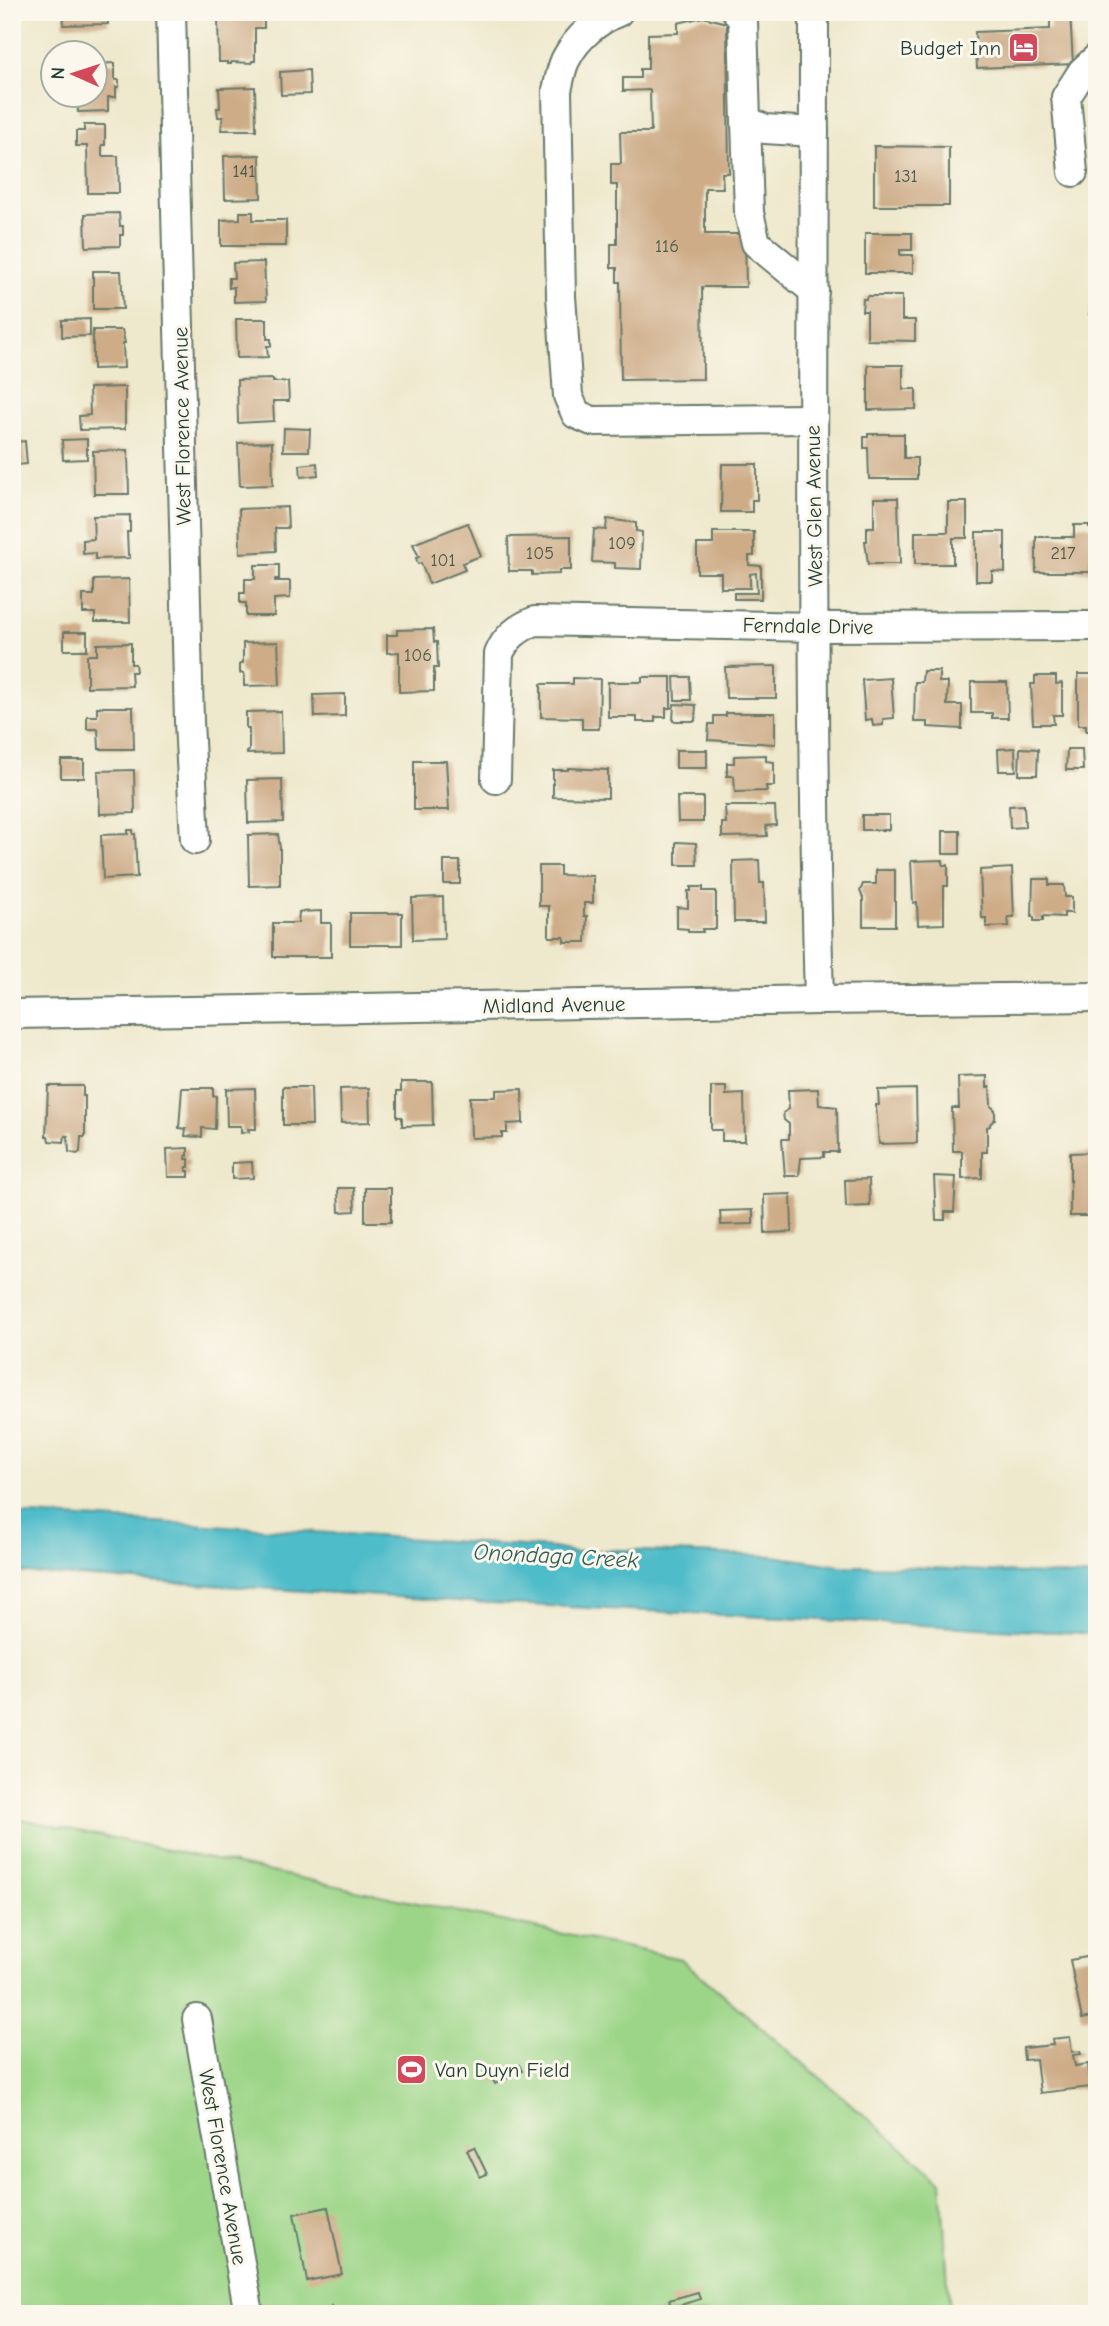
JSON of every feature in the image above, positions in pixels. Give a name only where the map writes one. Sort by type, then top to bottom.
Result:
[{"type":"street","name":"West Florence Avenue","points":[[172,12],[189,721],[195,840]]},
{"type":"street","points":[[618,12],[588,21],[566,58],[558,90],[561,296],[568,396],[576,414],[592,421],[813,419]]},
{"type":"street","points":[[737,12],[743,21],[749,213],[756,243],[814,291]]},
{"type":"street","name":"West Glen Avenue","points":[[814,12],[815,870],[819,1000]]},
{"type":"street","points":[[1073,172],[1066,97],[1082,72],[1097,58]]},
{"type":"street","points":[[746,121],[765,129],[814,132]]},
{"type":"street","name":"Ferndale Drive","points":[[496,779],[499,654],[503,643],[520,627],[535,621],[815,627],[1097,626]]},
{"type":"street","name":"Midland Avenue","points":[[12,1014],[1097,997]]},
{"type":"street","name":"West Florence Avenue","points":[[197,2019],[249,2314]]},
{"type":"green space","name":"Van Duyn Field","points":[[12,1817],[681,1959],[941,2181],[950,2314],[12,2314]]},
{"type":"water","name":"Onondaga Creek","points":[[12,1514],[553,1548],[573,1552],[619,1550],[773,1556],[842,1566],[914,1567],[1097,1577],[1097,1634],[471,1602],[12,1572]]},
{"type":"building","points":[[65,12],[108,12],[108,24],[63,25]]},
{"type":"building","name":"Budget Inn","points":[[1050,12],[1070,12],[1073,64],[977,68],[975,32],[1050,29]]},
{"type":"building","points":[[220,14],[231,14],[231,19],[239,16],[239,19],[264,18],[264,28],[255,28],[255,61],[231,64],[219,62]]},
{"type":"building","points":[[703,17],[727,23],[729,173],[722,173],[723,188],[705,188],[705,234],[745,234],[746,287],[702,287],[703,379],[621,380],[620,282],[617,282],[617,268],[611,268],[611,244],[617,244],[617,185],[611,185],[611,164],[621,164],[620,132],[651,132],[650,90],[623,91],[623,78],[640,78],[640,69],[648,69],[648,34],[678,33],[678,23]]},
{"type":"building","points":[[108,63],[115,63],[115,80],[119,80],[116,97],[108,97]]},
{"type":"building","points":[[309,70],[310,94],[281,95],[280,72]]},
{"type":"building","points":[[255,87],[256,130],[221,130],[223,117],[218,117],[217,108],[220,108],[219,88]]},
{"type":"building","points":[[78,108],[108,108],[108,111],[78,112]]},
{"type":"building","points":[[1093,117],[1097,117],[1095,139]]},
{"type":"building","points":[[84,125],[105,125],[102,156],[118,156],[119,193],[88,193],[87,146],[76,146],[76,131],[84,131]]},
{"type":"building","points":[[874,146],[949,147],[949,206],[874,206]]},
{"type":"building","points":[[1097,153],[1097,180],[1094,180],[1092,154]]},
{"type":"building","points":[[260,155],[261,198],[225,199],[224,156]]},
{"type":"building","points":[[240,212],[253,212],[253,220],[286,220],[286,246],[221,246],[221,220],[240,219]]},
{"type":"building","points":[[119,213],[120,226],[123,226],[120,246],[86,247],[85,214]]},
{"type":"building","points":[[865,233],[912,233],[912,250],[900,250],[900,255],[913,255],[913,273],[865,273]]},
{"type":"building","points":[[264,262],[266,301],[234,302],[234,287],[229,288],[229,278],[234,278],[233,263]]},
{"type":"building","points":[[93,271],[121,271],[123,309],[93,309]]},
{"type":"building","points":[[1097,290],[1097,316],[1089,314]]},
{"type":"building","points":[[867,296],[902,296],[902,320],[915,320],[915,341],[867,340],[867,311],[862,311],[863,299]]},
{"type":"building","points":[[90,319],[90,336],[62,337],[62,320]]},
{"type":"building","points":[[236,319],[267,319],[267,339],[271,339],[271,346],[267,346],[268,357],[237,358]]},
{"type":"building","points":[[93,330],[122,330],[125,343],[124,368],[93,369]]},
{"type":"building","points":[[868,365],[903,365],[903,389],[916,389],[916,409],[868,410]]},
{"type":"building","points":[[273,379],[273,382],[288,382],[289,401],[273,401],[274,421],[238,423],[237,380]]},
{"type":"building","points":[[125,387],[125,429],[80,430],[79,416],[90,415],[89,388]]},
{"type":"building","points":[[284,428],[310,429],[309,451],[283,451]]},
{"type":"building","points":[[868,434],[904,434],[904,458],[917,458],[917,479],[869,479],[868,448],[864,448],[864,437],[868,437]]},
{"type":"building","points":[[87,439],[87,459],[63,460],[62,440]]},
{"type":"building","points":[[25,441],[27,464],[16,465],[14,442]]},
{"type":"building","points":[[272,442],[273,485],[240,486],[238,443]]},
{"type":"building","points":[[128,450],[129,494],[94,494],[93,451]]},
{"type":"building","points":[[317,463],[318,475],[301,477],[300,465]]},
{"type":"building","points":[[722,464],[757,464],[757,500],[752,500],[752,512],[721,512]]},
{"type":"building","points":[[874,498],[898,498],[900,564],[868,564],[865,541],[867,527],[874,527]]},
{"type":"building","points":[[948,502],[967,502],[967,538],[953,538],[953,564],[915,564],[915,532],[948,532]]},
{"type":"building","points":[[287,507],[288,528],[275,528],[276,551],[240,553],[239,509]]},
{"type":"building","points":[[130,515],[130,532],[127,532],[130,558],[95,559],[95,553],[83,554],[83,540],[94,539],[93,516]]},
{"type":"building","points":[[607,519],[636,523],[636,531],[642,532],[641,569],[615,568],[615,563],[592,562],[594,529],[606,530]]},
{"type":"building","points":[[468,523],[481,556],[462,563],[465,570],[429,584],[421,563],[418,564],[416,558],[419,557],[413,544]]},
{"type":"building","points":[[1074,525],[1097,527],[1097,562],[1091,562],[1090,572],[1036,572],[1036,537],[1074,537]]},
{"type":"building","points":[[713,532],[754,532],[754,556],[749,556],[749,565],[761,566],[761,599],[734,599],[734,593],[757,593],[756,573],[750,574],[750,588],[721,588],[721,573],[697,573],[697,544],[713,544]]},
{"type":"building","points":[[976,532],[1005,532],[1005,572],[992,571],[992,581],[976,581]]},
{"type":"building","points":[[571,536],[571,570],[559,570],[559,574],[532,575],[532,571],[509,571],[508,537]]},
{"type":"building","points":[[255,565],[279,565],[279,579],[275,581],[290,581],[290,598],[274,599],[274,616],[246,616],[246,603],[240,603],[240,593],[245,593],[245,579],[255,579]]},
{"type":"building","points":[[129,579],[130,622],[95,622],[95,613],[83,613],[83,595],[94,595],[94,580]]},
{"type":"building","points":[[433,629],[434,642],[437,642],[438,668],[434,668],[434,691],[399,692],[399,652],[387,653],[387,635],[397,635],[397,630]]},
{"type":"building","points":[[64,632],[87,632],[87,650],[64,650]]},
{"type":"building","points":[[278,642],[280,685],[244,686],[244,673],[240,673],[243,643]]},
{"type":"building","points":[[131,643],[131,664],[135,664],[136,672],[131,672],[132,686],[87,687],[87,655],[97,655],[97,644]]},
{"type":"building","points":[[776,666],[776,698],[726,698],[725,667]]},
{"type":"building","points":[[923,671],[939,671],[939,682],[948,682],[947,705],[962,705],[962,729],[928,727],[928,722],[914,722],[915,682],[922,682]]},
{"type":"building","points":[[1078,674],[1097,674],[1097,731],[1086,731],[1086,725],[1078,725]]},
{"type":"building","points":[[1035,676],[1056,676],[1056,684],[1062,683],[1062,715],[1053,715],[1054,724],[1033,724],[1031,684],[1035,684]]},
{"type":"building","points":[[642,677],[671,677],[671,708],[666,708],[666,717],[655,717],[655,722],[637,722],[637,717],[608,717],[608,682],[642,682]]},
{"type":"building","points":[[674,677],[690,677],[691,700],[675,700]]},
{"type":"building","points":[[573,678],[600,679],[599,729],[582,729],[582,718],[541,717],[541,684],[573,684]]},
{"type":"building","points":[[891,678],[894,718],[883,719],[883,725],[873,726],[872,719],[865,720],[862,680]]},
{"type":"building","points":[[971,682],[1007,682],[1008,718],[992,718],[992,713],[971,713]]},
{"type":"building","points":[[345,694],[345,716],[315,717],[314,695]]},
{"type":"building","points":[[674,704],[696,705],[695,721],[673,721]]},
{"type":"building","points":[[97,707],[133,707],[134,749],[99,749],[98,729],[87,729],[87,716],[97,716]]},
{"type":"building","points":[[281,711],[282,753],[247,754],[249,728],[246,728],[246,712]]},
{"type":"building","points":[[726,713],[775,713],[775,744],[708,740],[709,724],[714,724],[714,716],[726,716]]},
{"type":"building","points":[[1015,748],[1016,771],[999,771],[998,749]]},
{"type":"building","points":[[1020,748],[1038,749],[1037,775],[1019,775]]},
{"type":"building","points":[[1067,749],[1082,749],[1083,770],[1066,770]]},
{"type":"building","points":[[676,750],[707,750],[707,768],[676,768]]},
{"type":"building","points":[[766,755],[766,761],[774,762],[774,786],[766,786],[767,791],[735,792],[734,776],[727,776],[727,763],[734,763],[734,756]]},
{"type":"building","points":[[61,760],[84,760],[84,778],[61,778]]},
{"type":"building","points":[[414,761],[446,761],[449,810],[414,810]]},
{"type":"building","points":[[134,770],[135,813],[100,814],[98,771]]},
{"type":"building","points":[[553,770],[608,770],[608,798],[553,797]]},
{"type":"building","points":[[282,779],[283,822],[248,823],[247,780]]},
{"type":"building","points":[[677,797],[703,797],[703,822],[678,822]]},
{"type":"building","points":[[1024,805],[1025,827],[1010,828],[1009,806]]},
{"type":"building","points":[[725,806],[775,806],[776,825],[766,826],[767,836],[722,837],[722,823],[726,823]]},
{"type":"building","points":[[862,815],[889,815],[889,830],[862,830]]},
{"type":"building","points":[[128,830],[133,830],[135,834],[137,877],[103,879],[101,835],[128,834]]},
{"type":"building","points":[[943,831],[960,831],[960,854],[943,854]]},
{"type":"building","points":[[278,834],[280,885],[249,886],[248,835]]},
{"type":"building","points":[[676,842],[696,843],[697,865],[676,865]]},
{"type":"building","points":[[759,860],[760,883],[764,883],[765,922],[734,922],[733,861]]},
{"type":"building","points":[[943,860],[943,865],[948,865],[948,886],[944,886],[944,924],[918,925],[917,902],[913,903],[911,861]]},
{"type":"building","points":[[444,861],[460,861],[460,884],[444,884]]},
{"type":"building","points":[[539,866],[560,866],[560,875],[593,876],[593,903],[584,903],[584,916],[587,916],[586,942],[564,942],[564,937],[549,937],[549,906],[539,906]]},
{"type":"building","points":[[1094,867],[1097,867],[1097,896],[1094,896]]},
{"type":"building","points":[[1012,868],[1014,917],[1008,917],[1009,926],[986,927],[986,918],[982,918],[980,870]]},
{"type":"building","points":[[876,870],[895,870],[895,926],[863,926],[863,898],[860,891],[863,884],[876,884]]},
{"type":"building","points":[[1033,879],[1049,879],[1049,885],[1064,885],[1065,897],[1072,897],[1072,913],[1064,913],[1064,917],[1043,916],[1043,921],[1034,921]]},
{"type":"building","points":[[691,887],[716,891],[716,929],[688,932],[688,929],[677,928],[677,907],[688,908],[688,891],[691,891]]},
{"type":"building","points":[[443,897],[444,939],[413,940],[412,898]]},
{"type":"building","points":[[321,911],[321,923],[331,923],[331,957],[273,957],[273,923],[298,923],[299,912]]},
{"type":"building","points":[[350,913],[402,913],[402,945],[350,945]]},
{"type":"building","points":[[987,1076],[995,1119],[987,1127],[987,1152],[982,1152],[982,1178],[962,1179],[962,1151],[953,1151],[952,1108],[959,1108],[958,1077]]},
{"type":"building","points":[[401,1082],[432,1082],[433,1125],[402,1126],[402,1117],[397,1117],[397,1091],[401,1091]]},
{"type":"building","points":[[48,1086],[83,1086],[85,1137],[81,1137],[80,1152],[77,1154],[69,1152],[68,1136],[65,1136],[64,1142],[49,1141],[46,1136]]},
{"type":"building","points":[[283,1087],[311,1087],[312,1125],[283,1125]]},
{"type":"building","points":[[711,1087],[726,1087],[726,1095],[744,1094],[745,1141],[722,1141],[722,1130],[711,1130]]},
{"type":"building","points":[[182,1088],[213,1088],[213,1096],[216,1096],[215,1129],[202,1128],[202,1137],[185,1136],[186,1129],[179,1128]]},
{"type":"building","points":[[255,1088],[256,1129],[241,1133],[241,1126],[227,1126],[226,1089]]},
{"type":"building","points":[[369,1088],[370,1122],[341,1123],[340,1089]]},
{"type":"building","points":[[522,1089],[523,1123],[507,1124],[507,1133],[502,1133],[502,1137],[471,1138],[470,1097],[496,1097],[496,1090]]},
{"type":"building","points":[[818,1089],[819,1105],[837,1107],[838,1152],[824,1152],[824,1157],[801,1158],[799,1176],[785,1176],[782,1139],[789,1139],[789,1124],[784,1120],[783,1113],[789,1109],[788,1090]]},
{"type":"building","points":[[916,1089],[917,1143],[879,1144],[876,1105],[879,1105],[878,1090]]},
{"type":"building","points":[[12,1098],[17,1098],[16,1143],[12,1143]]},
{"type":"building","points":[[188,1148],[186,1159],[189,1159],[189,1167],[186,1171],[189,1171],[189,1177],[168,1177],[167,1149]]},
{"type":"building","points":[[1097,1152],[1097,1216],[1070,1216],[1070,1153]]},
{"type":"building","points":[[252,1162],[253,1178],[232,1179],[232,1163]]},
{"type":"building","points":[[934,1176],[956,1177],[954,1212],[945,1212],[945,1220],[936,1220]]},
{"type":"building","points":[[869,1179],[870,1206],[846,1207],[845,1180]]},
{"type":"building","points":[[338,1188],[354,1188],[355,1211],[339,1212]]},
{"type":"building","points":[[365,1188],[391,1188],[391,1222],[365,1222]]},
{"type":"building","points":[[791,1194],[792,1232],[765,1233],[764,1195]]},
{"type":"building","points":[[753,1210],[753,1224],[721,1225],[720,1211]]},
{"type":"building","points":[[1097,1955],[1097,2016],[1082,2019],[1070,1960]]},
{"type":"building","points":[[1070,2037],[1072,2052],[1080,2051],[1081,2054],[1073,2055],[1075,2066],[1088,2064],[1091,2087],[1040,2093],[1036,2059],[1024,2060],[1023,2048],[1053,2045],[1052,2039]]},
{"type":"building","points":[[519,2065],[522,2071],[495,2084],[492,2078]]},
{"type":"building","points":[[474,2147],[487,2174],[480,2177],[467,2150]]},
{"type":"building","points":[[328,2207],[342,2274],[307,2281],[294,2214]]},
{"type":"building","points":[[698,2292],[700,2299],[671,2308],[669,2300]]},
{"type":"building","points":[[331,2306],[340,2314],[325,2314]]},
{"type":"place","name":"Budget Inn","points":[[1024,48]]},
{"type":"place","name":"Van Duyn Field","points":[[412,2070]]}]
